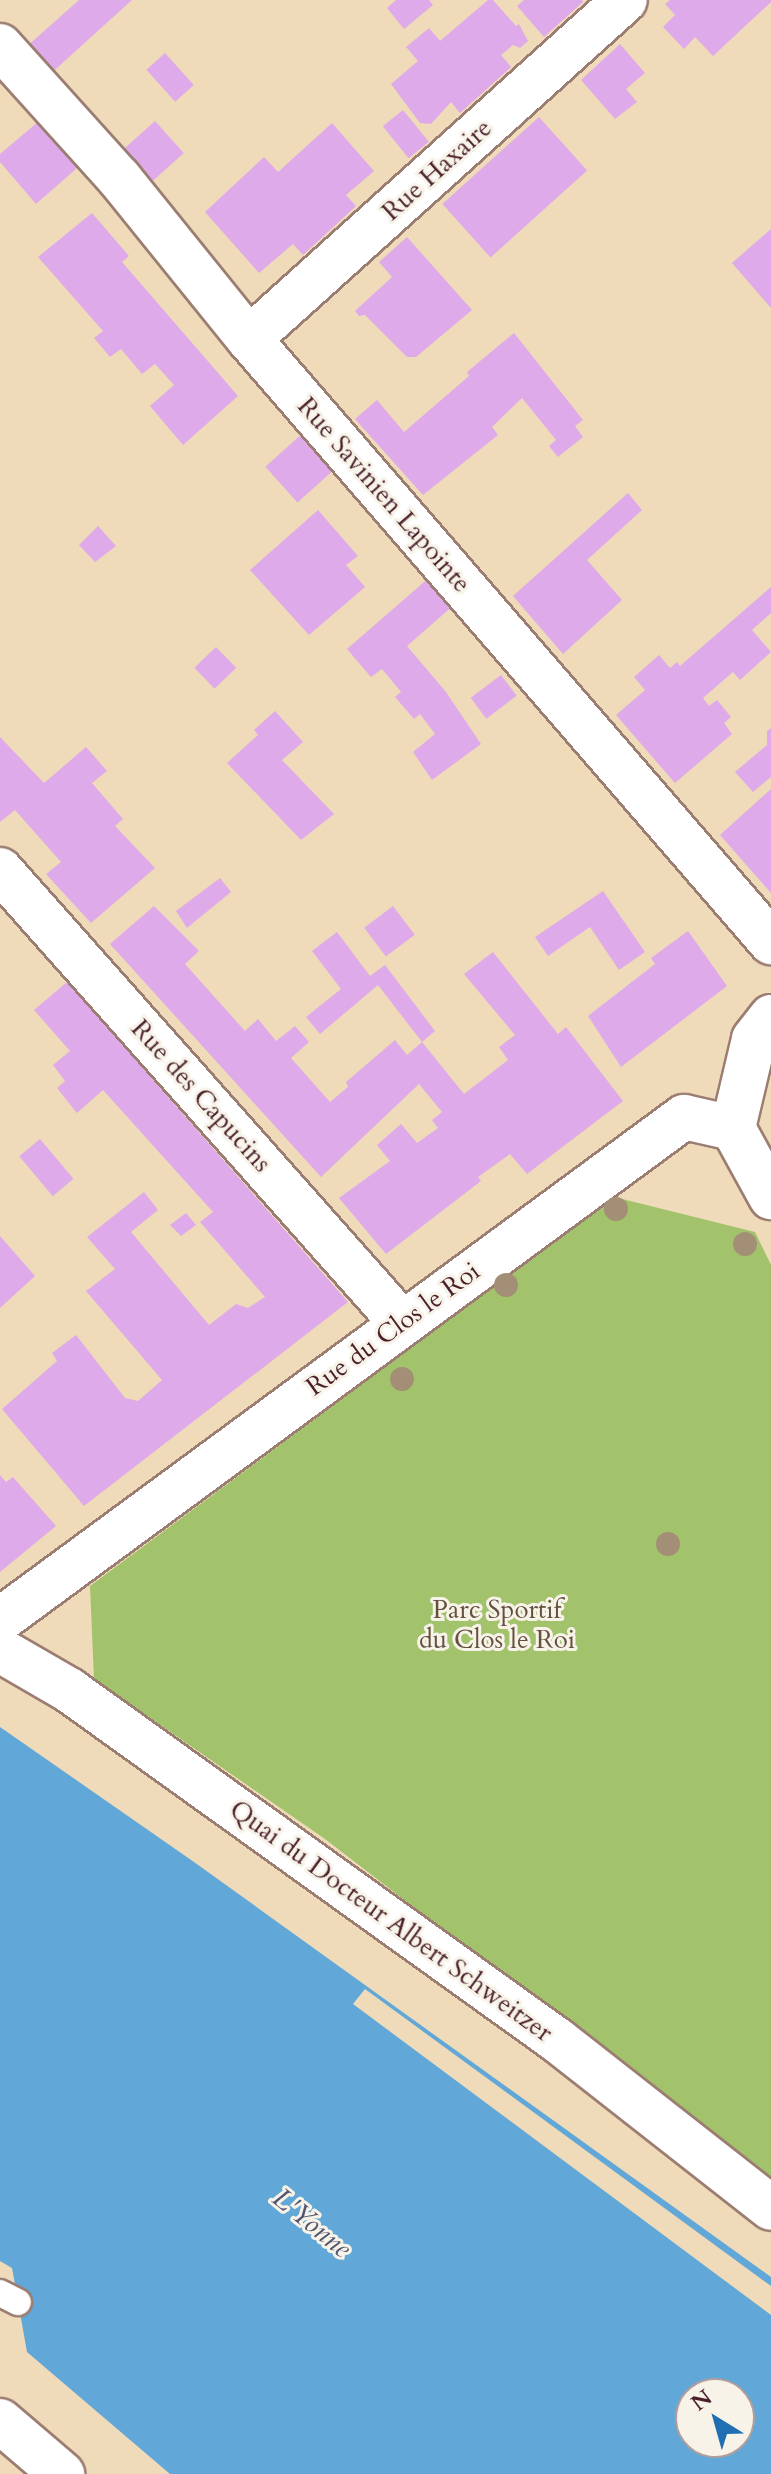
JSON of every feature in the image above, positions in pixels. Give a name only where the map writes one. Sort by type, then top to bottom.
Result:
[{"type":"street","name":"Rue Haxaire","points":[[249,339],[625,0]]},
{"type":"street","name":"Rue Savinien Lapointe","points":[[0,46],[119,178],[249,339],[771,942]]},
{"type":"street","name":"Rue des Capucins","points":[[0,870],[401,1322]]},
{"type":"street","points":[[771,1017],[754,1039],[733,1128],[771,1197]]},
{"type":"street","name":"Rue du Clos le Roi","points":[[0,1620],[401,1322],[684,1117],[733,1128]]},
{"type":"street","name":"Quai du Docteur Albert Schweitzer","points":[[0,1650],[62,1685],[557,2040],[771,2208]]},
{"type":"street","points":[[0,2421],[62,2474]]},
{"type":"green space","name":"Parc Sportif du Clos le Roi","points":[[614,1197],[755,1232],[771,1265],[771,2182],[325,1839],[94,1679],[90,1586]]},
{"type":"water","name":"L'Yonne","points":[[0,1727],[194,1862],[771,2277],[771,2474],[170,2474],[27,2352],[12,2268],[0,2261]]},
{"type":"pier","points":[[365,1989],[771,2286],[771,2315],[353,2004]]},
{"type":"building","points":[[79,0],[132,0],[47,77],[25,48]]},
{"type":"building","points":[[396,0],[429,0],[433,5],[404,29],[387,8]]},
{"type":"building","points":[[488,0],[493,0],[516,26],[519,24],[528,41],[520,48],[513,45],[501,55],[511,67],[460,113],[451,102],[431,124],[420,123],[391,84],[418,61],[406,47],[429,28],[440,41]]},
{"type":"building","points":[[524,0],[583,2],[544,37],[517,6]]},
{"type":"building","points":[[670,0],[771,2],[713,56],[695,37],[684,49],[663,27],[675,15],[665,4]]},
{"type":"building","points":[[620,44],[645,73],[626,89],[637,102],[615,119],[581,80]]},
{"type":"building","points":[[165,53],[194,85],[175,102],[146,70]]},
{"type":"building","points":[[403,110],[429,142],[409,158],[383,126]]},
{"type":"building","points":[[45,116],[85,161],[36,204],[0,162],[0,154]]},
{"type":"building","points":[[539,117],[587,171],[491,257],[442,204]]},
{"type":"building","points":[[155,121],[184,153],[145,188],[116,156]]},
{"type":"building","points":[[332,123],[374,171],[346,195],[356,206],[303,255],[293,244],[259,273],[205,212],[264,157],[278,172]]},
{"type":"building","points":[[92,213],[129,256],[122,262],[238,396],[183,445],[150,406],[174,385],[155,364],[142,374],[121,349],[110,357],[94,338],[103,331],[38,257]]},
{"type":"building","points":[[771,229],[771,308],[732,263]]},
{"type":"building","points":[[407,237],[472,310],[416,357],[407,357],[365,315],[359,316],[355,311],[392,277],[379,262]]},
{"type":"building","points":[[514,333],[583,420],[575,426],[583,437],[558,457],[549,446],[556,440],[522,398],[492,427],[498,435],[423,495],[355,419],[377,400],[404,432],[469,376],[467,372]]},
{"type":"building","points":[[304,432],[336,468],[297,502],[265,467]]},
{"type":"building","points":[[628,493],[642,510],[587,560],[622,600],[563,654],[513,596]]},
{"type":"building","points":[[318,510],[358,556],[346,565],[365,587],[309,635],[250,570]]},
{"type":"building","points":[[98,526],[116,546],[95,562],[79,545]]},
{"type":"building","points":[[431,576],[455,604],[407,646],[446,692],[481,744],[432,780],[413,752],[435,734],[420,714],[414,719],[395,697],[401,692],[382,669],[371,677],[347,649]]},
{"type":"building","points":[[771,587],[771,613],[752,630],[771,652],[740,680],[733,672],[703,698],[709,706],[717,700],[731,717],[724,723],[732,734],[675,783],[616,715],[645,690],[634,677],[659,655],[670,668],[677,662],[680,666]]},
{"type":"building","points":[[216,647],[236,668],[215,689],[194,668]]},
{"type":"building","points":[[501,675],[517,696],[486,719],[471,698]]},
{"type":"building","points":[[275,711],[303,742],[282,760],[334,814],[301,840],[227,763],[258,735],[254,730]]},
{"type":"building","points":[[771,728],[771,777],[753,792],[735,772],[767,745],[767,731]]},
{"type":"building","points":[[0,737],[44,783],[86,747],[107,771],[92,783],[123,819],[115,826],[155,868],[91,923],[46,874],[61,862],[15,810],[0,822]]},
{"type":"building","points":[[771,789],[771,893],[720,835]]},
{"type":"building","points":[[220,878],[231,892],[187,928],[176,911]]},
{"type":"building","points":[[603,891],[645,952],[619,970],[590,927],[548,956],[535,937]]},
{"type":"building","points":[[154,906],[199,951],[185,964],[245,1031],[258,1019],[276,1041],[295,1026],[309,1042],[291,1058],[330,1102],[348,1087],[346,1082],[395,1040],[407,1055],[422,1042],[464,1094],[508,1060],[499,1047],[515,1035],[464,974],[493,952],[558,1034],[566,1027],[623,1101],[527,1174],[510,1154],[478,1177],[481,1181],[386,1254],[339,1198],[390,1161],[377,1145],[401,1124],[417,1143],[438,1128],[432,1120],[442,1112],[419,1084],[321,1177],[110,944]]},
{"type":"building","points":[[393,906],[415,935],[386,956],[364,928]]},
{"type":"building","points":[[688,931],[727,986],[621,1067],[588,1016],[655,964],[651,958]]},
{"type":"building","points":[[337,932],[370,976],[385,965],[435,1031],[422,1042],[378,985],[320,1034],[306,1017],[341,989],[312,951]]},
{"type":"building","points":[[67,982],[348,1302],[84,1506],[2,1409],[57,1361],[52,1353],[76,1335],[125,1398],[138,1401],[162,1380],[86,1291],[115,1269],[87,1237],[144,1192],[158,1210],[131,1232],[209,1325],[236,1304],[248,1308],[265,1297],[200,1222],[213,1212],[103,1090],[77,1113],[57,1088],[65,1081],[53,1065],[70,1051],[34,1010]]},
{"type":"building","points":[[40,1139],[73,1179],[53,1196],[19,1156]]},
{"type":"building","points":[[186,1213],[196,1225],[181,1236],[170,1225]]},
{"type":"building","points":[[0,1236],[35,1276],[0,1308]]},
{"type":"building","points":[[0,1475],[6,1482],[13,1477],[56,1526],[0,1572]]}]
